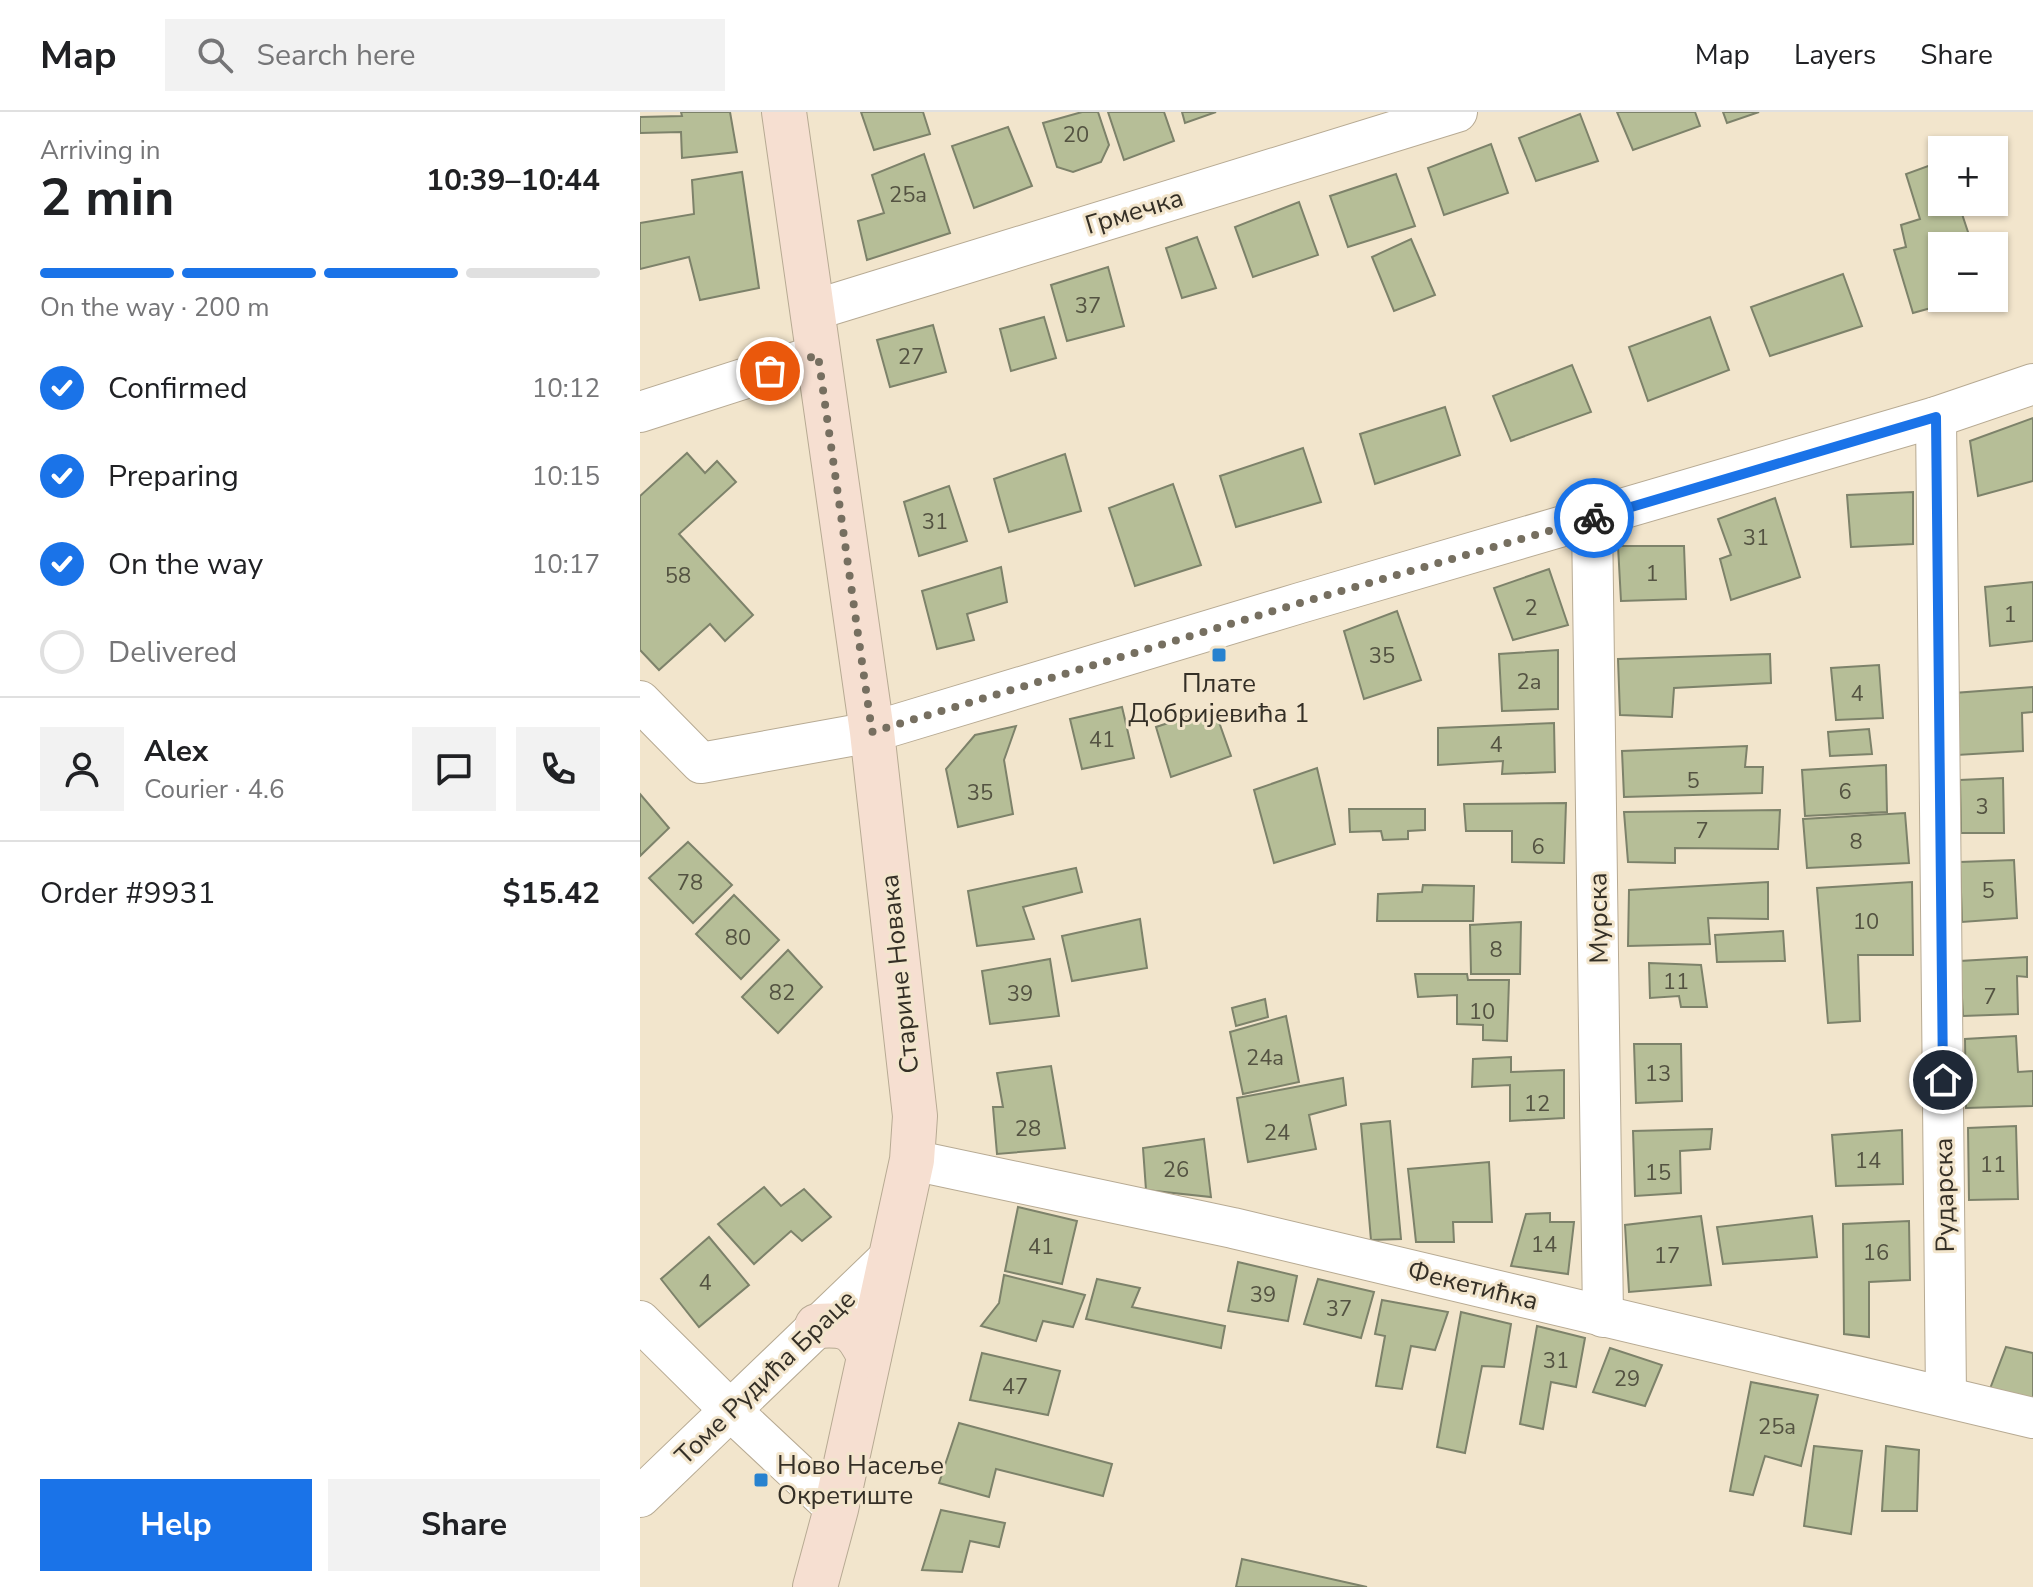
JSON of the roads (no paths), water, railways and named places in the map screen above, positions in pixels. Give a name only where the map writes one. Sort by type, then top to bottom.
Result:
[{"type":"street","name":"Старине Новака","points":[[784,112],[872,732],[915,1116],[912,1160],[836,1509],[815,1587]]},
{"type":"street","name":"Грмечка","points":[[811,311],[1457,112]]},
{"type":"street","points":[[640,412],[818,355]]},
{"type":"street","points":[[640,701],[701,763],[872,732],[1936,417],[2033,384]]},
{"type":"street","name":"Рударска","points":[[1936,417],[1946,1396]]},
{"type":"street","name":"Мурска","points":[[1592,519],[1603,1317]]},
{"type":"street","name":"Фекетићка","points":[[912,1160],[1233,1228],[2033,1418]]},
{"type":"street","name":"Томе Рудића Браце","points":[[640,1497],[890,1257]]},
{"type":"street","points":[[640,1321],[836,1509]]},
{"type":"street","points":[[817,1326],[837,1325],[850,1329],[858,1335],[869,1356]]},
{"type":"place","name":"Плате Добријевића 1","points":[[1219,655]]},
{"type":"place","name":"Ново Насеље Окретиште","points":[[761,1480]]}]
